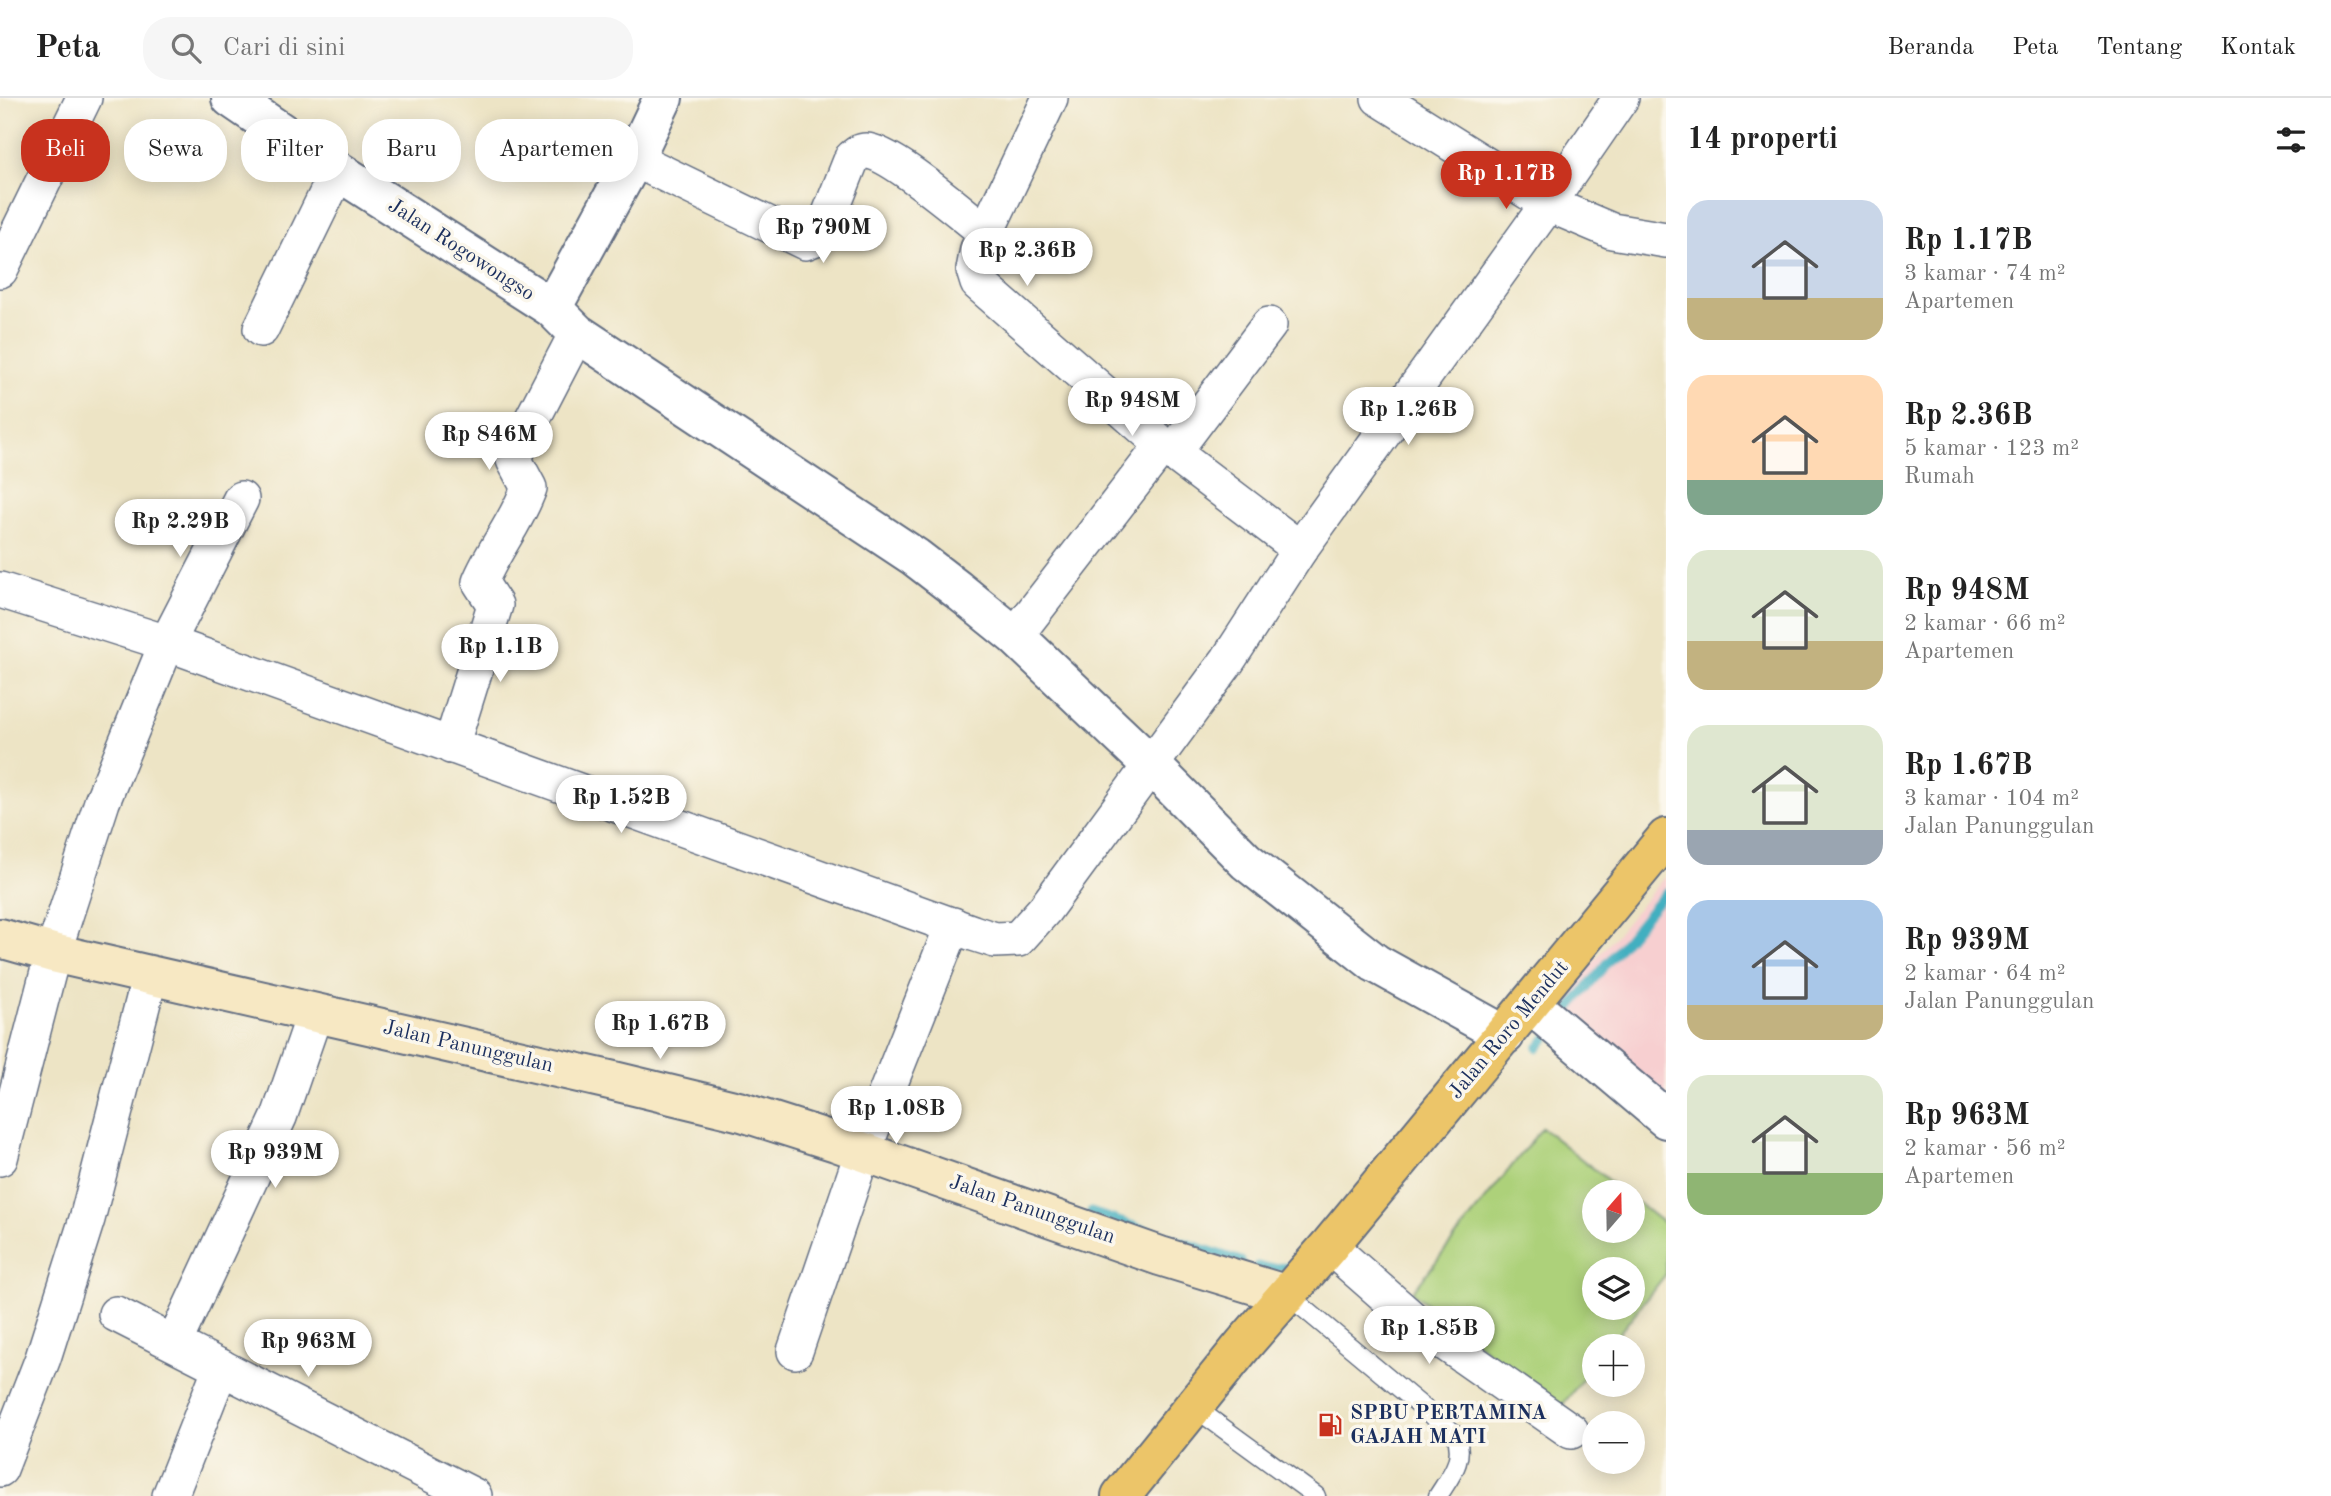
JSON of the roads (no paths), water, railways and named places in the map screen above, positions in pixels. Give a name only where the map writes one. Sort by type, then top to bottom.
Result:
[{"type":"main road","name":"Jalan Roro Mendut","points":[[1121,1496],[1244,1344],[1340,1233],[1496,1029],[1547,1019],[1666,838]]},
{"type":"main road","name":"Jalan Panunggulan","points":[[0,938],[53,953],[601,1077],[742,1112],[863,1151],[1160,1255],[1288,1295]]},
{"type":"street","points":[[0,270],[84,98]]},
{"type":"street","points":[[638,151],[663,98]]},
{"type":"street","points":[[1051,98],[978,249],[974,270],[978,283],[1168,448],[1300,549]]},
{"type":"street","points":[[1380,98],[1548,204],[1612,231],[1666,240]]},
{"type":"street","points":[[0,590],[167,643],[995,940],[1018,939],[1045,909],[1227,660],[1300,549],[1621,98]]},
{"type":"street","name":"Jalan Rogowongso","points":[[237,100],[264,119]]},
{"type":"street","points":[[638,161],[805,242],[823,231],[852,158],[858,152],[868,151],[893,162],[987,233]]},
{"type":"street","name":"Jalan Rogowongso","points":[[348,179],[565,320],[915,557],[1015,636],[1150,764],[1246,861],[1375,963],[1496,1029]]},
{"type":"street","points":[[261,329],[333,182]]},
{"type":"street","points":[[452,746],[495,605],[480,582],[487,564],[524,504],[529,488],[514,460],[565,320],[624,182]]},
{"type":"street","points":[[1015,636],[1269,326]]},
{"type":"street","points":[[0,1158],[53,953],[102,802],[167,643],[241,499]]},
{"type":"street","points":[[795,1351],[863,1151],[953,925]]},
{"type":"street","points":[[0,1469],[43,1357],[87,1219],[150,975]]},
{"type":"street","points":[[174,1343],[279,1117],[315,1013]]},
{"type":"street","points":[[1547,1019],[1666,1119]]},
{"type":"street","points":[[1340,1233],[1418,1324],[1571,1431]]},
{"type":"street","points":[[116,1314],[474,1496]]},
{"type":"street","points":[[170,1496],[222,1367]]},
{"type":"lane","points":[[1288,1295],[1456,1435],[1460,1452],[1458,1465],[1438,1496]]},
{"type":"lane","points":[[1194,1407],[1316,1496]]},
{"type":"waterway","points":[[1561,1019],[1666,892]]},
{"type":"waterway","points":[[1538,1048],[1550,1033]]},
{"type":"waterway","points":[[1091,1212],[1241,1261]]},
{"type":"waterway","points":[[1258,1266],[1289,1267],[1294,1263]]},
{"type":"place","name":"SPBU PERTAMINA GAJAH MATI","points":[[1330,1425]]}]
